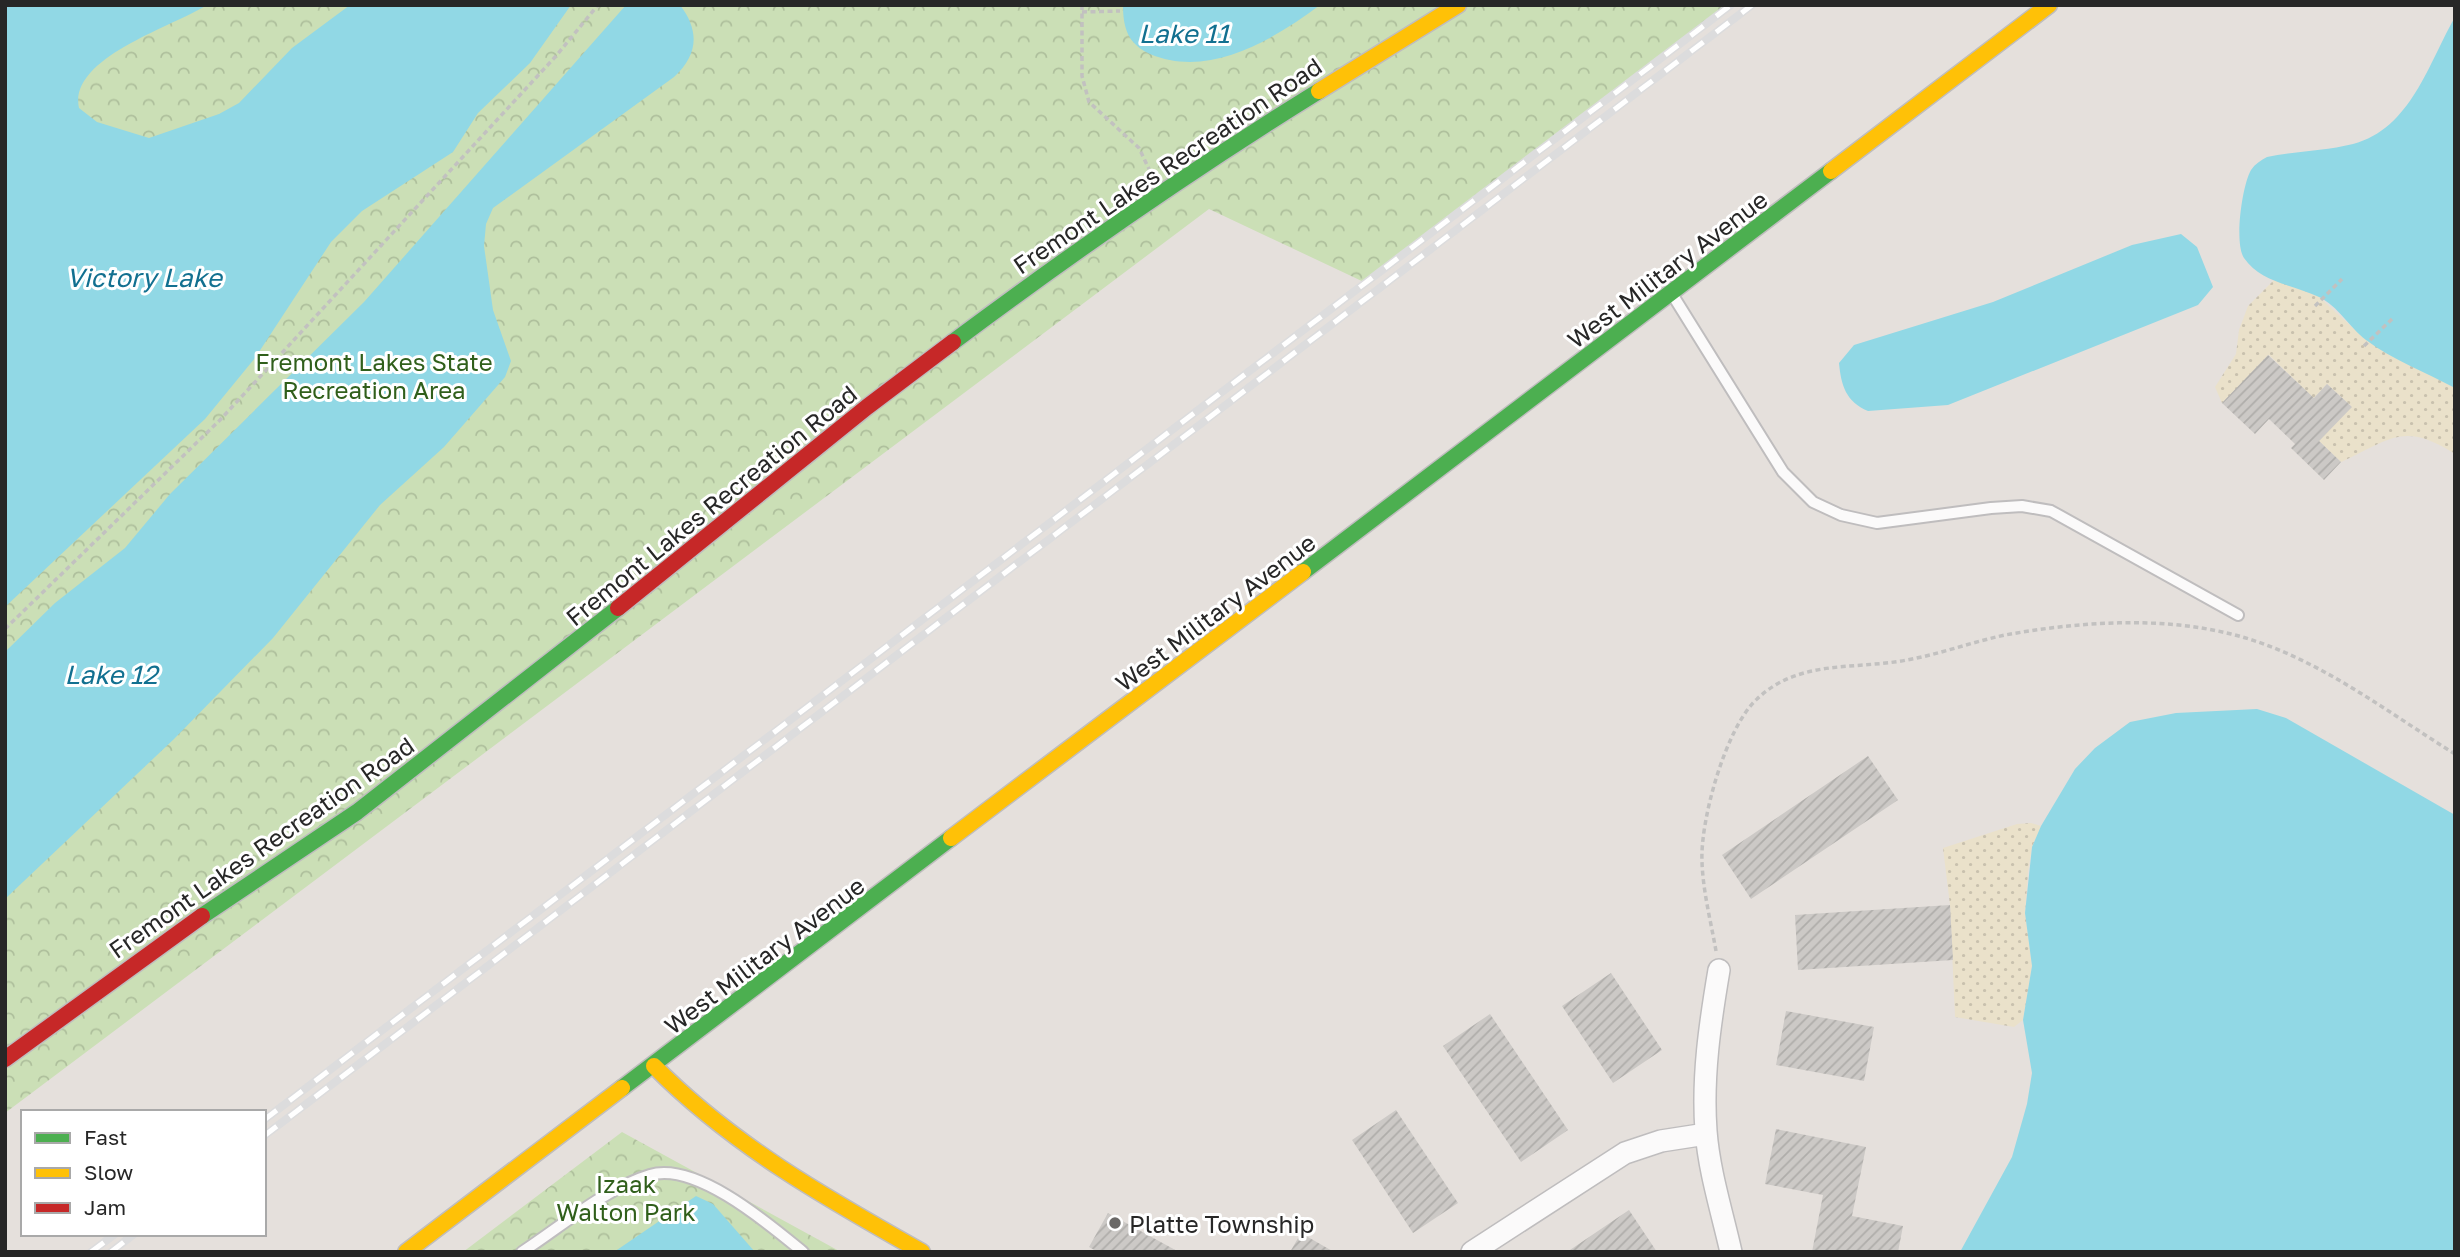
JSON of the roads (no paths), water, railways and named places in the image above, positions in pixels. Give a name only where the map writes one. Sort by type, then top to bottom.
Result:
[{"type":"street","name":"Fremont Lakes Recreation Road","points":[[5,1059],[204,914],[357,812],[529,681],[930,358],[1070,254],[1310,95],[1458,5]]},
{"type":"street","name":"West Military Avenue","points":[[406,1252],[2049,5]]},
{"type":"street","points":[[1719,970],[1706,1074],[1706,1134],[1731,1252]]},
{"type":"street","points":[[654,1066],[700,1111],[742,1144],[922,1252]]},
{"type":"street","points":[[1472,1252],[1625,1153],[1661,1141],[1706,1134]]},
{"type":"lane","points":[[1672,293],[1783,472],[1812,502],[1841,515],[1877,523],[1991,508],[2022,506],[2051,511],[2238,615]]},
{"type":"lane","points":[[522,1252],[604,1198],[651,1174],[665,1173],[682,1176],[737,1202],[803,1252]]},
{"type":"water","name":"Victory Lake","points":[[5,5],[207,5],[105,59],[89,74],[80,90],[79,108],[97,122],[149,138],[219,114],[239,103],[292,48],[350,5],[571,5],[530,63],[478,113],[453,152],[362,211],[331,242],[255,358],[205,419],[5,607]]},
{"type":"water","name":"Lake 12","points":[[626,5],[680,5],[691,24],[694,42],[692,51],[674,77],[493,208],[486,224],[484,246],[493,310],[511,361],[505,377],[444,447],[380,505],[273,638],[174,739],[5,899],[5,652],[55,603],[125,548],[170,494],[364,302]]},
{"type":"water","name":"Lake 11","points":[[1123,5],[1320,5],[1282,31],[1240,52],[1195,62],[1172,61],[1150,54],[1136,45],[1126,28]]},
{"type":"water","points":[[2455,17],[2455,388],[2376,347],[2326,301],[2260,273],[2244,258],[2239,228],[2245,188],[2254,166],[2267,157],[2353,144],[2373,136],[2390,124],[2416,92]]},
{"type":"water","points":[[2181,234],[2197,247],[2213,287],[2198,305],[1948,405],[1868,411],[1854,403],[1846,392],[1839,363],[1854,345],[1993,302],[2132,245]]},
{"type":"water","points":[[2257,709],[2286,718],[2455,815],[2455,1252],[1960,1252],[2012,1157],[2027,1104],[2032,1073],[2023,1020],[2032,966],[2025,913],[2032,847],[2041,826],[2075,769],[2095,748],[2130,722],[2176,713]]},
{"type":"water","points":[[696,1196],[713,1204],[755,1252],[614,1252]]},
{"type":"railway","points":[[266,1118],[1731,5]]},
{"type":"railway","points":[[266,1134],[1752,5]]},
{"type":"railway","points":[[91,1252],[112,1236]]},
{"type":"railway","points":[[111,1252],[131,1236]]},
{"type":"place","name":"Platte Township","points":[[1115,1223]]},
{"type":"park label","name":"Fremont Lakes State Recreation Area","points":[[374,375]]},
{"type":"park label","name":"Izaak Walton Park","points":[[626,1197]]}]
